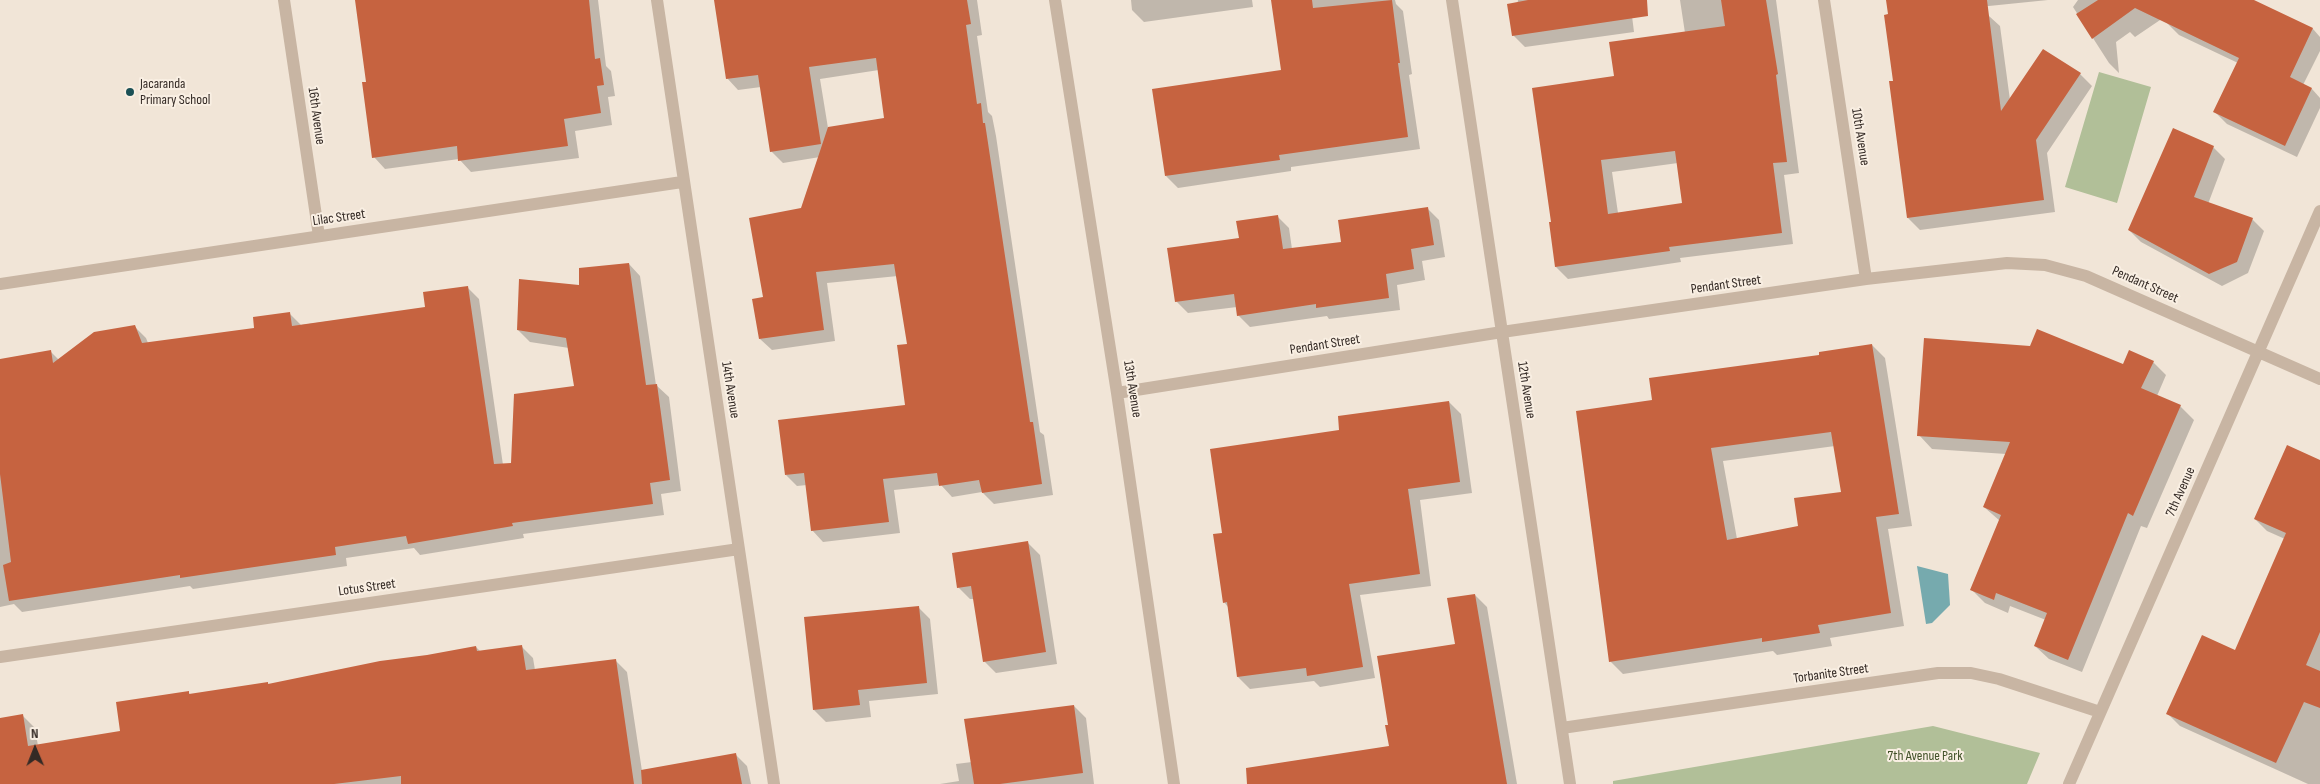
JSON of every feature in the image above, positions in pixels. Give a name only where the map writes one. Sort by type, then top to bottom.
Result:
[{"type":"street","name":"16th Avenue","points":[[284,0],[319,236]]},
{"type":"street","name":"14th Avenue","points":[[657,0],[682,182],[774,784]]},
{"type":"street","name":"13th Avenue","points":[[1055,0],[1117,393],[1174,784]]},
{"type":"street","name":"12th Avenue","points":[[1452,0],[1570,784]]},
{"type":"street","name":"10th Avenue","points":[[1824,0],[1866,279]]},
{"type":"street","name":"Lilac Street","points":[[0,284],[682,182]]},
{"type":"street","name":"7th Avenue","points":[[2069,784],[2320,211]]},
{"type":"street","name":"Pendant Street","points":[[1117,393],[1502,332],[1866,279],[2007,263],[2045,266],[2086,276],[2320,379]]},
{"type":"street","name":"Lotus Street","points":[[0,658],[739,549]]},
{"type":"street","name":"Torbanite Street","points":[[1562,728],[1938,673],[1972,673],[1999,679],[2100,712]]},
{"type":"green space","points":[[2099,72],[2151,87],[2117,203],[2065,187]]},
{"type":"green space","name":"7th Avenue Park","points":[[1933,726],[2040,753],[2027,784],[1613,784],[1613,781]]},
{"type":"water","points":[[1917,566],[1948,574],[1950,605],[1932,623],[1926,624]]},
{"type":"building","points":[[355,0],[589,0],[595,59],[600,58],[604,85],[597,86],[601,113],[564,119],[568,146],[458,161],[457,146],[372,158],[362,82],[366,82]]},
{"type":"building","points":[[714,0],[967,0],[971,24],[966,25],[977,104],[981,103],[983,123],[985,123],[1030,422],[1033,422],[1042,484],[982,493],[979,480],[939,486],[937,473],[883,479],[889,522],[811,531],[804,473],[785,475],[778,420],[905,405],[897,345],[907,344],[894,264],[816,272],[824,330],[759,339],[752,299],[763,297],[749,218],[801,208],[828,127],[884,118],[876,58],[809,67],[821,144],[770,152],[758,75],[726,79]]},
{"type":"building","points":[[1271,0],[1312,0],[1313,8],[1392,0],[1408,137],[1279,155],[1280,160],[1165,176],[1152,89],[1281,70]]},
{"type":"building","points":[[1528,0],[1647,0],[1648,16],[1512,36],[1507,4]]},
{"type":"building","points":[[1721,0],[1766,0],[1778,74],[1776,75],[1787,162],[1773,163],[1782,233],[1669,247],[1670,251],[1555,267],[1549,222],[1551,222],[1532,88],[1614,76],[1609,42],[1725,26]],"holes":[[[1675,151],[1682,203],[1608,214],[1601,160]]]},
{"type":"building","points":[[1886,0],[1987,0],[2001,111],[2043,49],[2081,73],[2036,140],[2044,200],[1907,218],[1889,81],[1893,81],[1884,15],[1888,14]]},
{"type":"building","points":[[2098,0],[2254,0],[2313,28],[2290,77],[2312,88],[2285,146],[2213,112],[2239,58],[2135,8],[2092,39],[2076,14]]},
{"type":"building","points":[[2173,128],[2214,146],[2194,197],[2253,218],[2237,262],[2209,274],[2128,230]]},
{"type":"building","points":[[1428,207],[1434,245],[1411,249],[1414,269],[1386,274],[1389,298],[1316,308],[1316,304],[1237,316],[1234,294],[1175,302],[1167,248],[1239,238],[1236,221],[1278,215],[1283,249],[1341,242],[1338,220]]},
{"type":"building","points":[[629,263],[646,385],[657,384],[670,480],[650,483],[653,504],[512,523],[513,526],[408,544],[406,536],[335,547],[336,555],[180,578],[180,575],[9,601],[3,565],[11,562],[0,474],[0,359],[51,350],[53,363],[94,332],[135,325],[142,343],[254,328],[253,317],[290,312],[292,326],[425,307],[423,292],[468,286],[494,464],[511,463],[514,394],[574,386],[566,338],[517,330],[519,279],[579,285],[579,268]]},
{"type":"building","points":[[2037,329],[2123,364],[2129,350],[2154,361],[2141,388],[2181,405],[2133,516],[2128,513],[2068,660],[2034,646],[2047,613],[1996,593],[1994,600],[1970,590],[2001,515],[1983,507],[2010,442],[1917,436],[1924,338],[2030,346]]},
{"type":"building","points":[[1872,344],[1899,514],[1876,517],[1891,613],[1818,625],[1820,633],[1762,642],[1762,638],[1609,662],[1576,411],[1652,400],[1649,378],[1819,355],[1819,352]],"holes":[[[1831,432],[1841,492],[1794,498],[1798,526],[1727,540],[1711,448]]]},
{"type":"building","points":[[1449,401],[1460,482],[1408,489],[1420,574],[1349,584],[1363,667],[1307,676],[1306,668],[1237,677],[1227,602],[1223,603],[1213,534],[1222,533],[1210,449],[1339,430],[1338,416]]},
{"type":"building","points":[[2287,445],[2320,460],[2320,632],[2306,665],[2320,671],[2320,708],[2304,702],[2276,763],[2166,714],[2202,635],[2235,650],[2286,533],[2254,519]]},
{"type":"building","points":[[1028,541],[1046,652],[983,662],[971,586],[957,588],[952,553]]},
{"type":"building","points":[[1475,594],[1507,784],[1247,784],[1246,768],[1389,746],[1385,725],[1388,725],[1377,656],[1455,644],[1447,598]]},
{"type":"building","points":[[919,606],[927,683],[858,690],[860,705],[813,710],[804,617]]},
{"type":"building","points":[[522,645],[526,670],[616,659],[634,784],[401,784],[401,776],[334,784],[0,784],[0,718],[23,714],[28,746],[120,731],[116,702],[189,691],[189,694],[268,682],[268,684],[380,661],[476,646],[477,651]]},
{"type":"building","points":[[1074,705],[1083,773],[1000,784],[974,784],[964,719]]},
{"type":"building","points":[[736,753],[742,784],[642,784],[641,770]]},
{"type":"place","name":"Jacaranda Primary School","points":[[130,92]]}]
